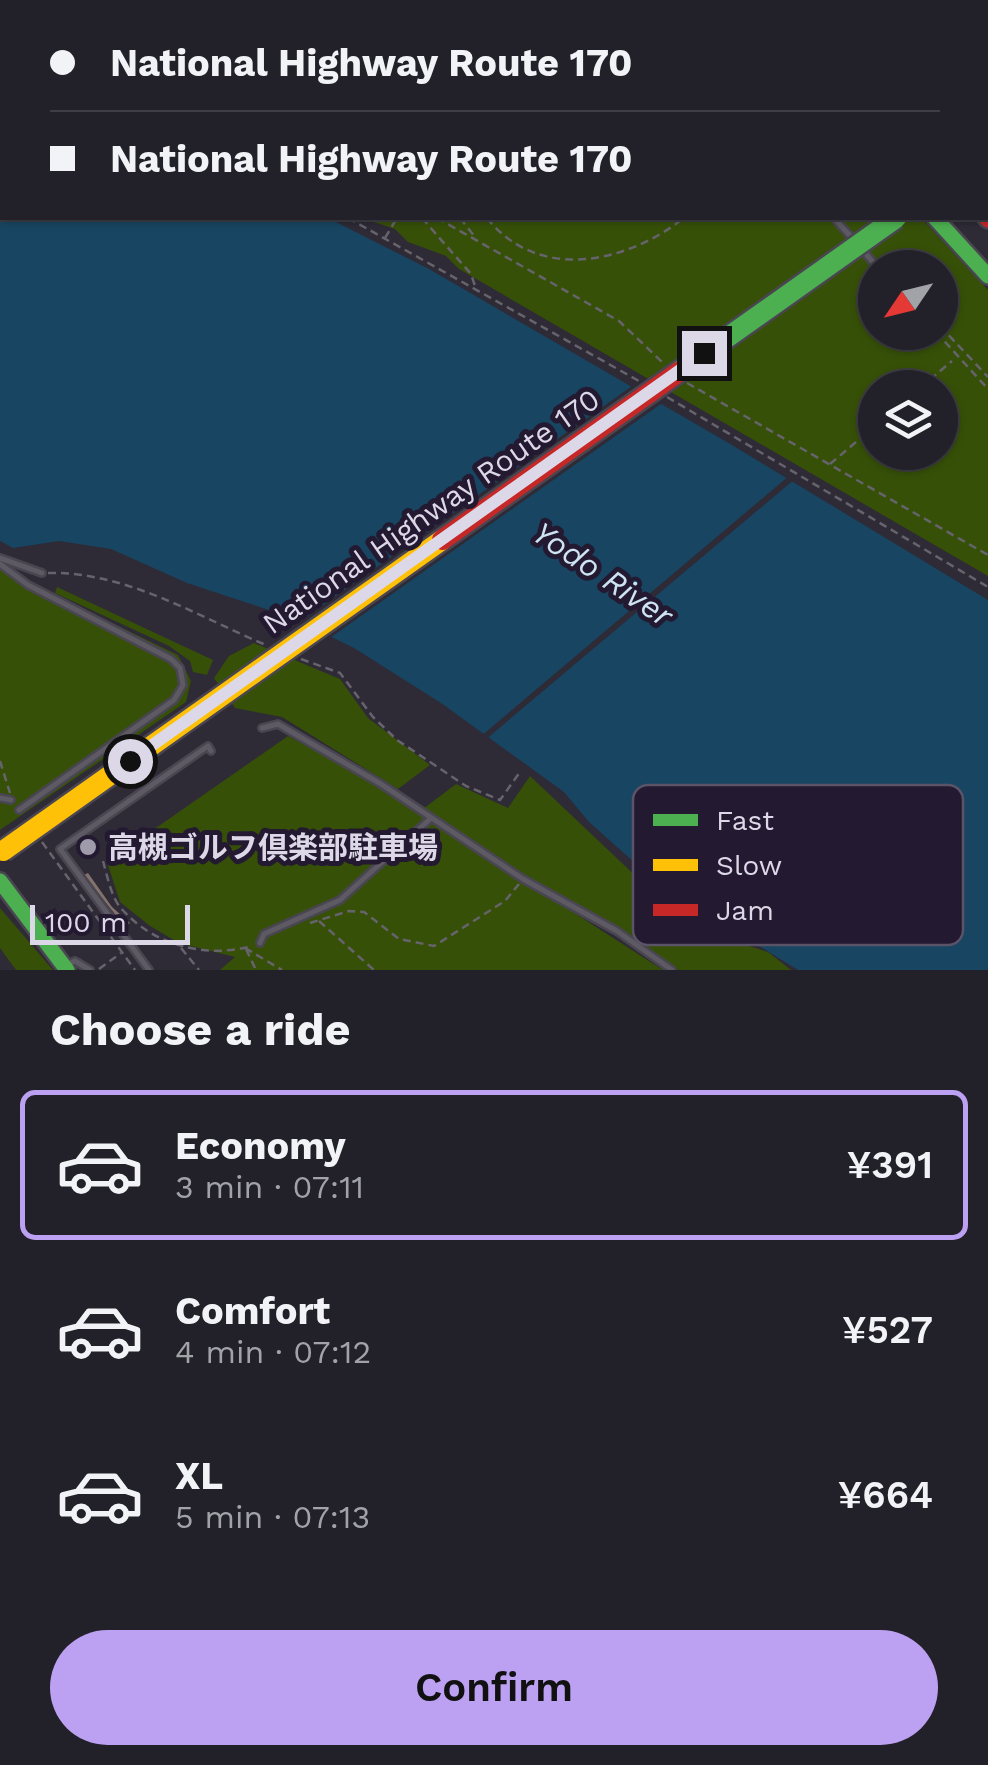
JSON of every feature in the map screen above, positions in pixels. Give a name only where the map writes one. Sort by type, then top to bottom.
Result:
[{"type":"main road","name":"National Highway Route 170","points":[[1,852],[893,220]]},
{"type":"main road","points":[[937,220],[988,276]]},
{"type":"main road","points":[[0,881],[65,969]]},
{"type":"lane","points":[[836,220],[862,250]]},
{"type":"lane","points":[[0,561],[42,573]]},
{"type":"lane","points":[[0,561],[28,584],[170,659],[180,668],[183,684],[174,700],[19,810]]},
{"type":"lane","points":[[262,728],[278,724],[381,784],[523,879],[633,942]]},
{"type":"lane","points":[[150,970],[60,849],[208,746],[211,751]]},
{"type":"lane","points":[[0,798],[11,800]]},
{"type":"lane","points":[[260,943],[264,934],[340,900],[430,819]]},
{"type":"lane","points":[[637,945],[672,970]]},
{"type":"lane","points":[[65,969],[75,960],[94,970]]},
{"type":"path","points":[[352,220],[648,387]]},
{"type":"path","points":[[384,238],[396,220]]},
{"type":"path","points":[[424,220],[471,274],[476,290]]},
{"type":"path","points":[[442,220],[619,321],[663,363]]},
{"type":"path","points":[[462,220],[476,239]]},
{"type":"path","points":[[489,220],[504,240],[541,258],[574,260],[630,246],[680,220]]},
{"type":"path","points":[[958,345],[988,376]]},
{"type":"path","points":[[952,350],[988,389]]},
{"type":"path","points":[[941,370],[952,361]]},
{"type":"path","points":[[675,374],[988,555]]},
{"type":"path","points":[[665,396],[988,588]]},
{"type":"path","points":[[830,465],[858,441]]},
{"type":"path","points":[[42,573],[91,574],[126,584],[272,648]]},
{"type":"path","points":[[287,653],[340,674],[397,740],[466,786],[500,800],[520,772]]},
{"type":"path","points":[[0,760],[11,800]]},
{"type":"path","points":[[0,784],[11,800]]},
{"type":"path","points":[[42,842],[135,970]]},
{"type":"path","points":[[318,920],[374,970]]},
{"type":"path","points":[[180,948],[199,970]]},
{"type":"path","points":[[256,970],[246,948],[282,970]]},
{"type":"path","points":[[94,970],[116,956]]},
{"type":"green space","points":[[368,220],[923,220],[951,250],[858,250],[858,350],[958,350],[958,258],[988,290],[988,576],[459,269],[446,256],[408,242],[395,229]]},
{"type":"green space","points":[[0,569],[178,655],[191,681],[186,702],[0,830]]},
{"type":"green space","points":[[57,587],[213,660],[207,675],[193,672],[190,661],[169,646],[55,593]]},
{"type":"green space","points":[[254,643],[340,679],[368,718],[430,765],[398,789],[282,717],[235,708],[214,678],[229,656]]},
{"type":"green space","points":[[288,736],[355,772],[663,970],[220,970],[235,957],[179,943],[120,902],[107,862]]},
{"type":"green space","points":[[530,776],[633,873],[633,937],[524,876],[423,809],[456,784],[508,808]]},
{"type":"green space","points":[[0,908],[53,970],[16,970],[0,948]]},
{"type":"green space","points":[[644,945],[746,945],[768,952],[791,970],[678,970]]},
{"type":"water","name":"Yodo River","points":[[0,220],[332,220],[429,269],[988,600],[988,970],[798,970],[757,945],[963,945],[963,785],[633,785],[633,861],[589,822],[564,792],[441,703],[354,648],[293,618],[187,583],[111,549],[59,541],[13,548],[0,541]]},
{"type":"pier","points":[[635,384],[665,401],[327,640],[295,625]]},
{"type":"pier","points":[[790,475],[796,478],[485,740],[480,737]]},
{"type":"building","points":[[88,873],[112,907],[130,923],[125,927],[84,875]]},
{"type":"traffic: fast","points":[[680,371],[893,220]]},
{"type":"traffic: fast","points":[[937,220],[988,276]]},
{"type":"traffic: fast","points":[[0,881],[67,970]]},
{"type":"traffic: slow","points":[[3,851],[442,540]]},
{"type":"traffic: jam","points":[[442,540],[680,371]]},
{"type":"place","name":"高槻ゴルフ倶楽部駐車場","points":[[88,847]]},
{"type":"route","points":[[130,761],[704,353]]}]
